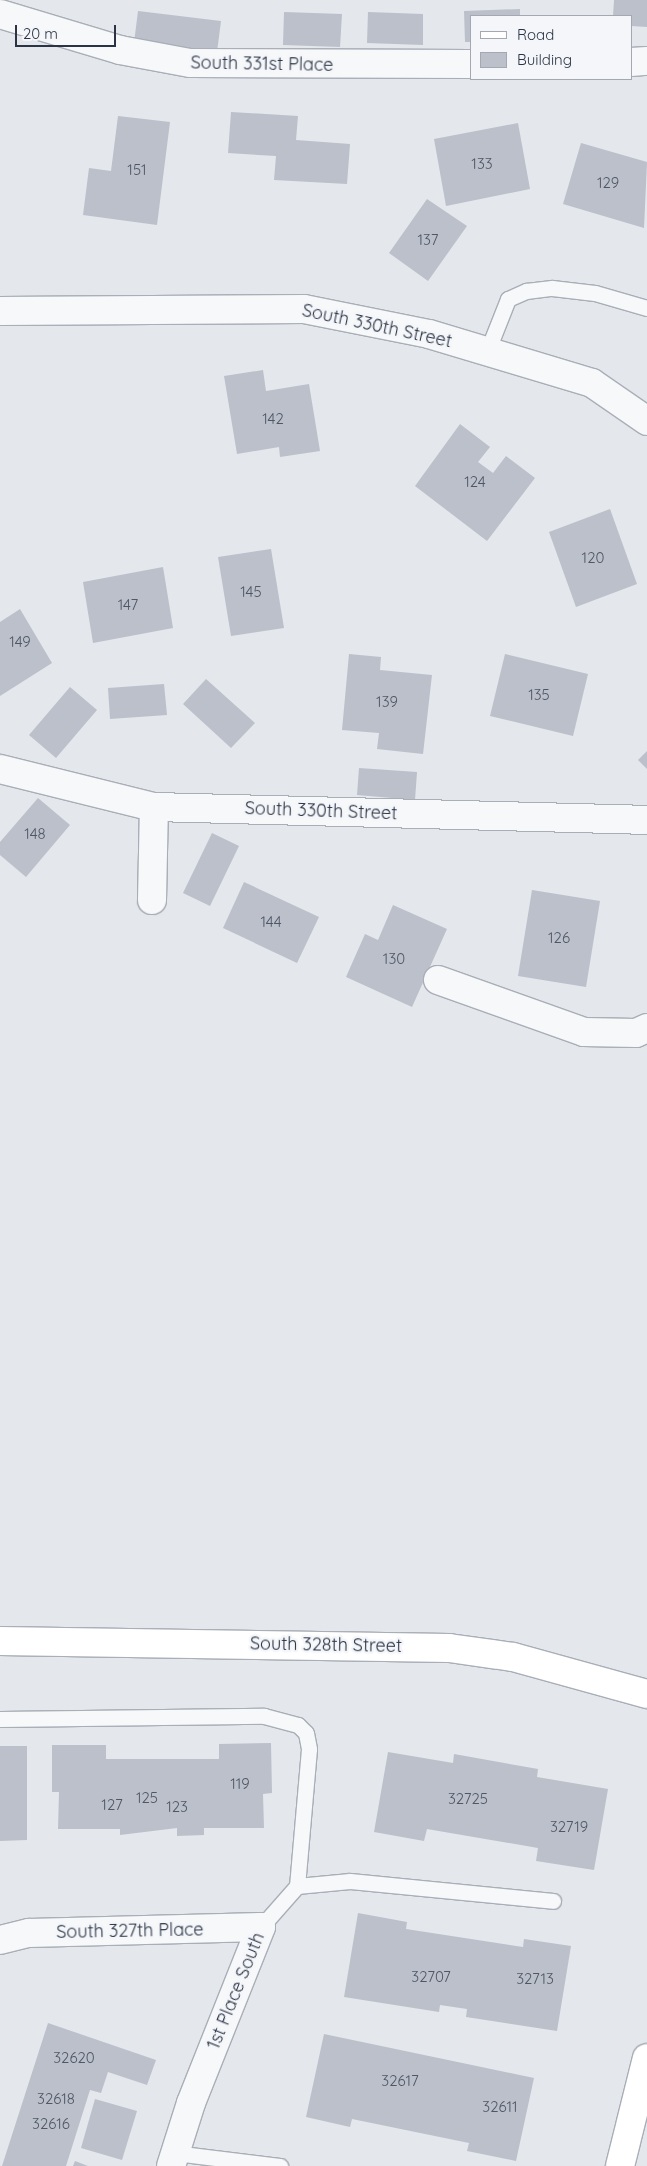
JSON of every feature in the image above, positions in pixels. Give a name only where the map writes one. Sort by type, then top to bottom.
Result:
[{"type":"street","name":"South 331st Place","points":[[0,14],[120,50],[190,63],[470,64]]},
{"type":"street","points":[[632,62],[647,61]]},
{"type":"street","name":"South 330th Street","points":[[0,311],[304,309],[429,334],[592,383],[647,421]]},
{"type":"street","name":"South 330th Street","points":[[0,769],[154,807],[647,820]]},
{"type":"street","points":[[152,900],[154,807]]},
{"type":"street","points":[[438,980],[584,1032],[636,1033],[647,1028]]},
{"type":"street","name":"South 328th Street","points":[[0,1642],[449,1648],[513,1657],[647,1694]]},
{"type":"street","name":"South 327th Place","points":[[0,1940],[29,1933],[261,1927]]},
{"type":"street","name":"1st Place South","points":[[173,2160],[261,1927]]},
{"type":"street","points":[[620,2166],[647,2058]]},
{"type":"lane","points":[[487,352],[508,299],[526,291],[552,288],[595,292],[647,308]]},
{"type":"lane","points":[[0,1719],[264,1716],[298,1725],[306,1733],[296,1886],[350,1881],[553,1901]]},
{"type":"lane","name":"1st Place South","points":[[261,1927],[296,1886]]},
{"type":"lane","points":[[173,2160],[280,2166]]},
{"type":"building","points":[[614,0],[647,0],[647,27],[632,26],[632,15],[613,15]]},
{"type":"building","points":[[520,9],[520,15],[470,15],[470,42],[465,42],[464,11]]},
{"type":"building","points":[[138,11],[221,21],[217,52],[134,43]]},
{"type":"building","points":[[284,12],[342,14],[340,47],[283,45]]},
{"type":"building","points":[[368,12],[423,14],[423,45],[367,43]]},
{"type":"building","points":[[231,112],[298,116],[296,140],[350,144],[347,184],[274,180],[276,156],[228,153]]},
{"type":"building","points":[[118,116],[170,122],[157,225],[83,215],[89,168],[111,171]]},
{"type":"building","points":[[518,123],[530,189],[446,206],[434,139]]},
{"type":"building","points":[[581,143],[647,162],[644,228],[563,204]]},
{"type":"building","points":[[427,199],[467,226],[428,281],[389,253]]},
{"type":"building","points":[[263,370],[266,391],[309,384],[320,451],[280,457],[279,447],[237,454],[224,376]]},
{"type":"building","points":[[460,424],[490,447],[478,462],[493,473],[506,456],[535,478],[487,541],[415,486]]},
{"type":"building","points":[[610,509],[637,584],[576,607],[549,532]]},
{"type":"building","points":[[271,549],[284,628],[231,636],[218,557]]},
{"type":"building","points":[[163,567],[173,628],[93,643],[83,582]]},
{"type":"building","points":[[20,609],[52,663],[0,696],[0,622]]},
{"type":"building","points":[[349,654],[381,657],[380,670],[432,675],[423,754],[377,749],[379,733],[342,730]]},
{"type":"building","points":[[505,654],[588,674],[573,736],[490,716]]},
{"type":"building","points":[[206,679],[255,723],[231,748],[183,704]]},
{"type":"building","points":[[164,684],[167,715],[110,719],[108,688]]},
{"type":"building","points":[[70,687],[97,710],[56,758],[29,735]]},
{"type":"building","points":[[647,751],[647,769],[638,760]]},
{"type":"building","points":[[359,768],[417,772],[415,800],[357,795]]},
{"type":"building","points":[[38,798],[70,825],[26,877],[0,855],[0,842]]},
{"type":"building","points":[[212,833],[239,846],[210,906],[183,893]]},
{"type":"building","points":[[244,882],[319,917],[297,963],[223,928]]},
{"type":"building","points":[[532,890],[600,901],[586,987],[518,976]]},
{"type":"building","points":[[393,905],[447,929],[412,1007],[346,977],[365,934],[378,940]]},
{"type":"building","points":[[271,1743],[272,1793],[263,1794],[264,1828],[204,1828],[204,1835],[177,1836],[177,1828],[120,1835],[120,1829],[58,1829],[59,1792],[52,1792],[52,1745],[106,1745],[106,1759],[219,1759],[219,1744]]},
{"type":"building","points":[[0,1746],[27,1746],[27,1840],[0,1841]]},
{"type":"building","points":[[388,1752],[453,1763],[454,1754],[538,1769],[537,1777],[608,1789],[594,1870],[536,1861],[538,1848],[427,1829],[424,1841],[374,1832]]},
{"type":"building","points":[[358,1913],[407,1922],[406,1929],[523,1947],[524,1939],[571,1946],[557,2031],[466,2017],[467,2009],[440,2005],[439,2012],[344,1997]]},
{"type":"building","points":[[48,2023],[156,2060],[147,2085],[108,2072],[101,2093],[90,2090],[66,2166],[2,2166]]},
{"type":"building","points":[[324,2034],[534,2078],[516,2161],[467,2151],[469,2143],[352,2119],[350,2127],[306,2117]]},
{"type":"building","points":[[95,2099],[137,2111],[122,2160],[81,2148]]},
{"type":"building","points":[[75,2161],[88,2166],[73,2166]]}]
